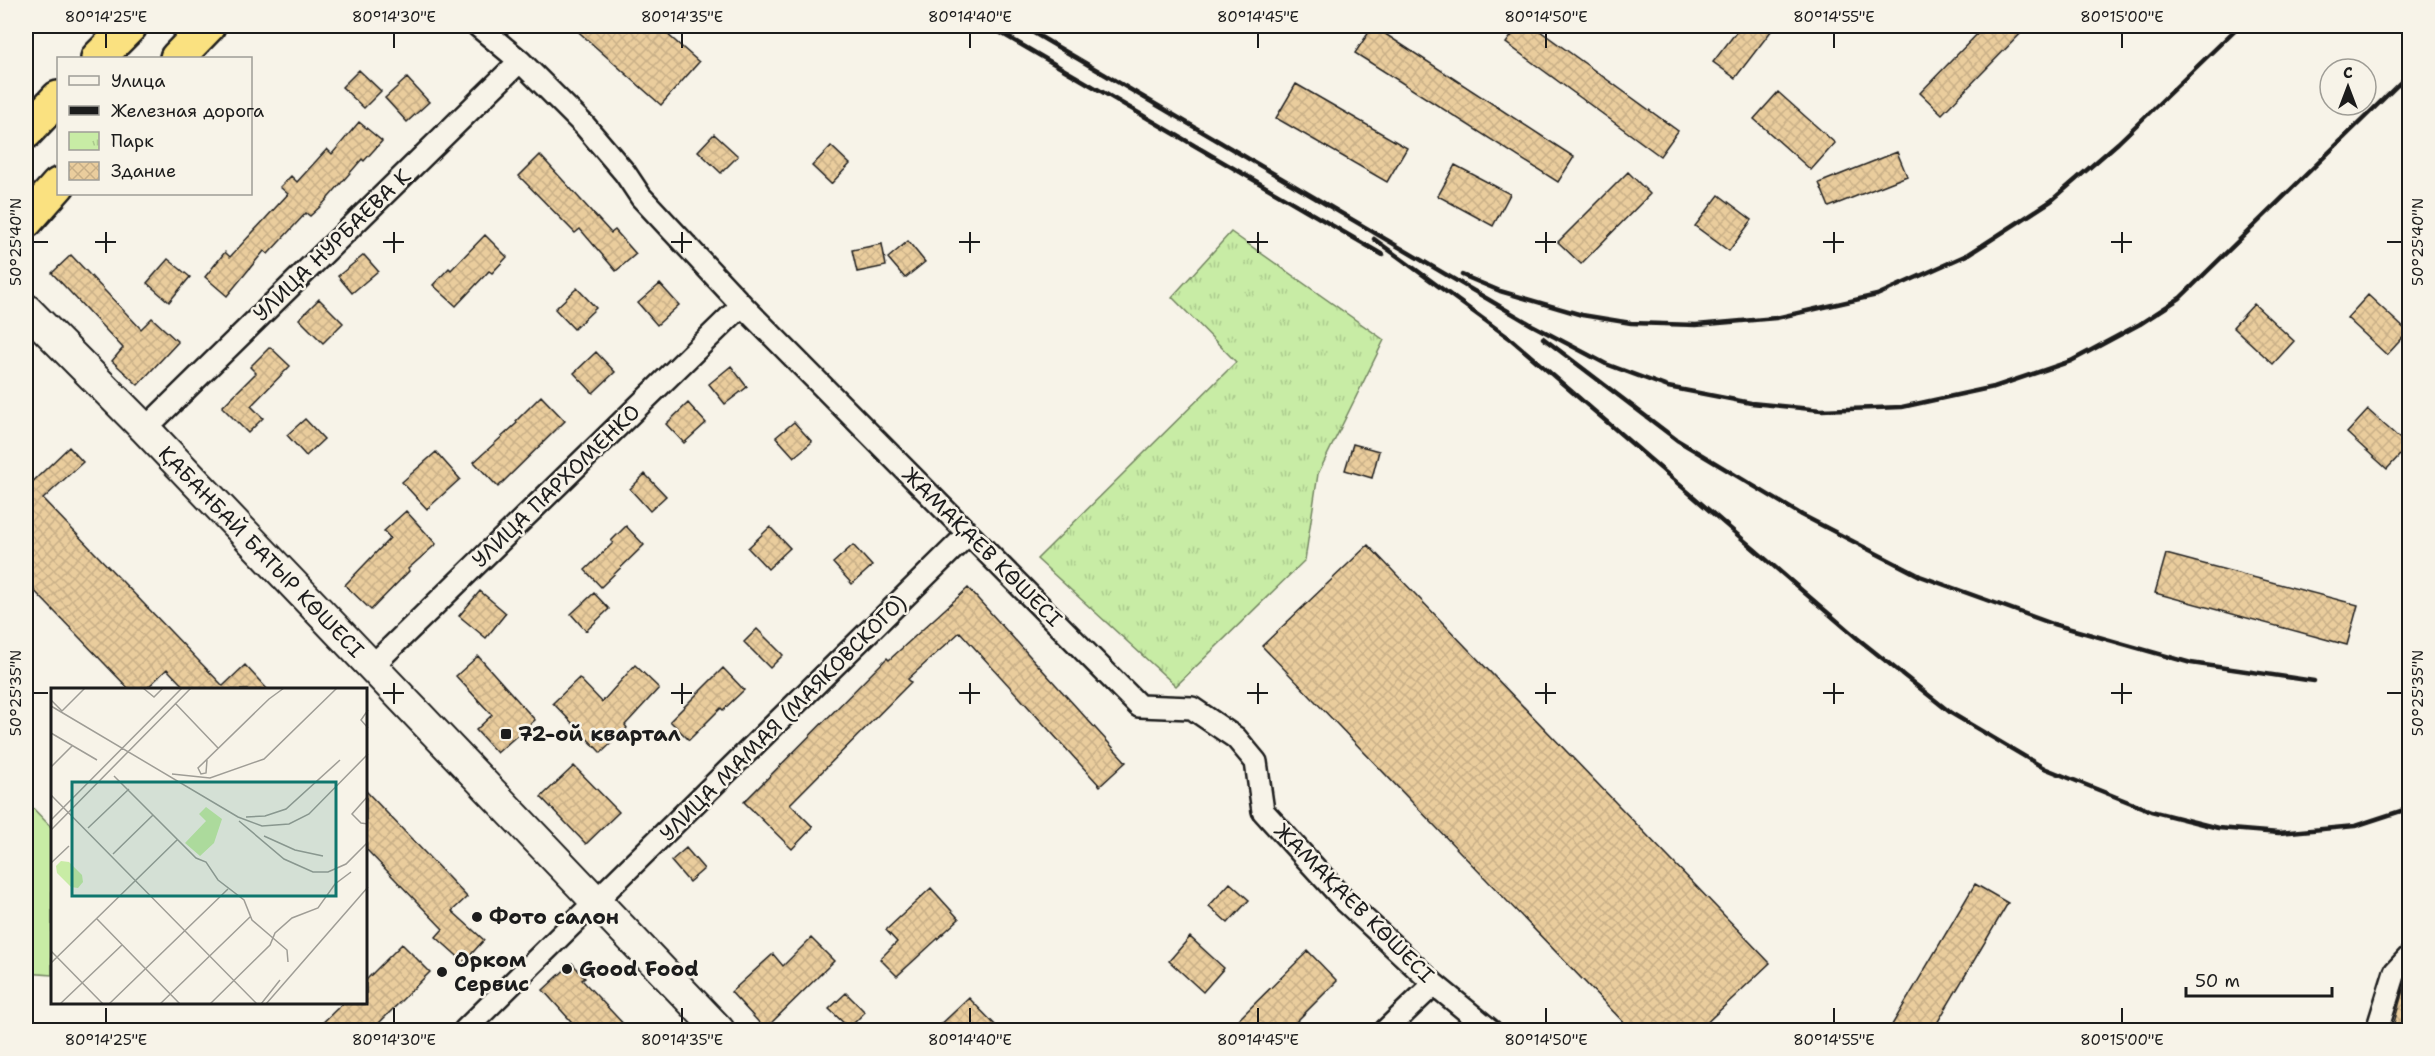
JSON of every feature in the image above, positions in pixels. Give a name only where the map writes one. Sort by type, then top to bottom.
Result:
[{"type":"highway","points":[[99,57],[130,26]]},
{"type":"highway","points":[[178,57],[208,26]]},
{"type":"highway","points":[[26,132],[57,99]]},
{"type":"highway","points":[[26,221],[57,186]]},
{"type":"main road","name":"ҚАБАНБАЙ БАТЫР КӨШЕСІ","points":[[26,309],[145,429],[720,1030]]},
{"type":"street","name":"ЖАМАҚАЕВ КӨШЕСІ","points":[[478,26],[520,61],[585,126],[625,173],[641,197],[742,305],[1139,706],[1192,708],[1236,738],[1256,762],[1263,811],[1344,900],[1434,984],[1490,1030]]},
{"type":"street","name":"УЛИЦА НУРБАЕВА К","points":[[145,429],[520,61]]},
{"type":"street","name":"УЛИЦА ПАРХОМЕНКО","points":[[371,667],[742,305]]},
{"type":"street","name":"УЛИЦА МАМАЯ (МАЯКОВСКОГО)","points":[[465,1030],[968,534]]},
{"type":"street","points":[[2377,1030],[2395,972],[2409,956]]},
{"type":"street","points":[[1386,1030],[1434,984]]},
{"type":"green space","points":[[1231,232],[1384,340],[1318,474],[1305,560],[1176,686],[1037,559],[1236,362],[1172,297]]},
{"type":"green space","points":[[26,801],[51,827],[51,975],[26,973]]},
{"type":"building","points":[[572,26],[658,26],[699,62],[661,105]]},
{"type":"building","points":[[1373,26],[1574,157],[1558,182],[1355,53]]},
{"type":"building","points":[[1519,26],[1533,26],[1678,131],[1660,156],[1506,43]]},
{"type":"building","points":[[1741,26],[1775,26],[1735,78],[1713,62]]},
{"type":"building","points":[[1985,26],[2028,26],[1942,114],[1920,93]]},
{"type":"building","points":[[359,70],[381,91],[364,108],[342,87]]},
{"type":"building","points":[[407,78],[429,102],[407,122],[385,98]]},
{"type":"building","points":[[1296,84],[1407,148],[1387,182],[1276,118]]},
{"type":"building","points":[[1778,92],[1835,143],[1811,170],[1754,119]]},
{"type":"building","points":[[359,122],[382,141],[364,161],[362,159],[322,205],[310,216],[306,213],[268,254],[264,251],[227,296],[205,277],[225,252],[230,257],[288,194],[280,187],[291,176],[297,182],[327,149],[332,154]]},
{"type":"building","points":[[714,134],[738,156],[721,173],[698,151]]},
{"type":"building","points":[[831,146],[850,164],[831,184],[812,166]]},
{"type":"building","points":[[1897,152],[1907,176],[1829,207],[1819,183]]},
{"type":"building","points":[[540,155],[611,233],[615,230],[636,254],[616,271],[580,229],[575,233],[519,176]]},
{"type":"building","points":[[1455,165],[1510,194],[1493,226],[1438,196]]},
{"type":"building","points":[[1628,172],[1650,194],[1581,264],[1558,242]]},
{"type":"building","points":[[1719,195],[1752,220],[1729,251],[1695,226]]},
{"type":"building","points":[[485,235],[507,257],[492,273],[489,271],[456,306],[433,285]]},
{"type":"building","points":[[908,241],[925,262],[905,278],[888,258]]},
{"type":"building","points":[[882,244],[886,266],[857,272],[852,250]]},
{"type":"building","points":[[71,255],[141,329],[152,318],[178,342],[138,385],[112,361],[123,348],[52,273]]},
{"type":"building","points":[[364,255],[378,271],[352,293],[338,276]]},
{"type":"building","points":[[168,259],[190,277],[169,302],[147,283]]},
{"type":"building","points":[[660,284],[679,305],[657,325],[638,303]]},
{"type":"building","points":[[577,288],[596,308],[574,329],[555,309]]},
{"type":"building","points":[[2368,295],[2408,332],[2387,355],[2347,318]]},
{"type":"building","points":[[319,299],[343,323],[323,343],[299,319]]},
{"type":"building","points":[[2254,304],[2294,341],[2273,364],[2233,327]]},
{"type":"building","points":[[270,347],[290,366],[251,406],[263,418],[248,433],[222,407],[256,373],[250,367]]},
{"type":"building","points":[[596,352],[615,372],[593,393],[574,373]]},
{"type":"building","points":[[731,366],[747,387],[725,404],[709,384]]},
{"type":"building","points":[[541,396],[565,421],[498,487],[474,462],[517,423],[516,421]]},
{"type":"building","points":[[688,403],[706,423],[684,443],[666,424]]},
{"type":"building","points":[[2368,410],[2408,446],[2387,469],[2347,433]]},
{"type":"building","points":[[305,419],[324,439],[306,456],[287,435]]},
{"type":"building","points":[[794,422],[812,442],[794,457],[776,437]]},
{"type":"building","points":[[1353,444],[1379,451],[1372,478],[1345,470]]},
{"type":"building","points":[[69,447],[83,462],[43,499],[223,686],[245,665],[266,688],[185,688],[167,669],[147,688],[128,688],[26,582],[26,488]]},
{"type":"building","points":[[436,452],[460,479],[427,509],[402,482]]},
{"type":"building","points":[[645,474],[666,496],[650,511],[630,489]]},
{"type":"building","points":[[406,511],[436,544],[408,569],[409,571],[371,610],[345,585],[390,538],[384,531]]},
{"type":"building","points":[[626,526],[644,545],[601,587],[585,570],[613,543],[611,541]]},
{"type":"building","points":[[770,527],[790,548],[768,569],[748,548]]},
{"type":"building","points":[[853,545],[872,566],[852,584],[833,563]]},
{"type":"building","points":[[1368,545],[1770,963],[1699,1030],[1631,1030],[1262,646]]},
{"type":"building","points":[[2166,554],[2358,605],[2347,645],[2155,593]]},
{"type":"building","points":[[968,588],[1126,762],[1100,786],[960,632],[908,679],[911,682],[790,804],[813,827],[792,849],[744,802],[887,658],[889,660]]},
{"type":"building","points":[[480,591],[506,613],[486,638],[459,616]]},
{"type":"building","points":[[594,593],[609,609],[586,631],[571,614]]},
{"type":"building","points":[[757,629],[783,655],[770,668],[744,642]]},
{"type":"building","points":[[478,656],[535,720],[497,753],[476,730],[492,715],[456,676]]},
{"type":"building","points":[[635,665],[659,688],[625,725],[627,728],[601,753],[553,703],[579,678],[602,702]]},
{"type":"building","points":[[723,668],[744,690],[723,710],[721,708],[689,740],[670,721]]},
{"type":"building","points":[[574,766],[619,812],[586,844],[541,797]]},
{"type":"building","points":[[368,793],[467,897],[452,911],[484,940],[464,962],[436,937],[443,929],[368,851]]},
{"type":"building","points":[[686,848],[704,869],[689,882],[671,861]]},
{"type":"building","points":[[1230,883],[1249,900],[1228,923],[1209,906]]},
{"type":"building","points":[[1975,884],[2008,903],[1933,1030],[1889,1030]]},
{"type":"building","points":[[931,888],[959,919],[897,976],[880,959],[897,942],[886,930]]},
{"type":"building","points":[[1190,937],[1224,968],[1203,992],[1169,961]]},
{"type":"building","points":[[811,938],[834,961],[765,1029],[731,992],[773,954],[783,966]]},
{"type":"building","points":[[402,944],[430,972],[372,1030],[315,1030],[341,1005],[368,1005],[368,978]]},
{"type":"building","points":[[1308,951],[1337,981],[1288,1030],[1228,1030]]},
{"type":"building","points":[[572,963],[585,978],[582,980],[629,1030],[579,1030],[543,990]]},
{"type":"building","points":[[2406,979],[2409,979],[2409,1030],[2392,1030]]},
{"type":"building","points":[[846,993],[865,1012],[849,1028],[829,1009]]},
{"type":"building","points":[[969,998],[1000,1030],[935,1030]]},
{"type":"railway","points":[[989,26],[1383,255]]},
{"type":"railway","points":[[1022,26],[1532,325],[1606,364],[1668,387],[1751,403],[1821,410],[1902,407],[1994,387],[2071,361],[2140,324],[2180,298],[2410,73]]},
{"type":"railway","points":[[1462,275],[1500,291],[1582,315],[1631,323],[1696,325],[1776,318],[1877,295],[1969,254],[2051,201],[2118,143],[2239,26]]},
{"type":"railway","points":[[1374,239],[1512,340],[1857,638],[1951,713],[2044,768],[2151,811],[2218,828],[2279,833],[2355,826],[2410,808]]},
{"type":"railway","points":[[1543,338],[1677,440],[1802,515],[1920,576],[2053,624],[2191,663],[2314,681]]},
{"type":"place","name":"72-ой квартал","points":[[506,734]]},
{"type":"place","name":"Фото салон","points":[[477,917]]},
{"type":"place","name":"Good Food","points":[[567,969]]},
{"type":"place","name":"Орком Сервис","points":[[442,972]]}]
